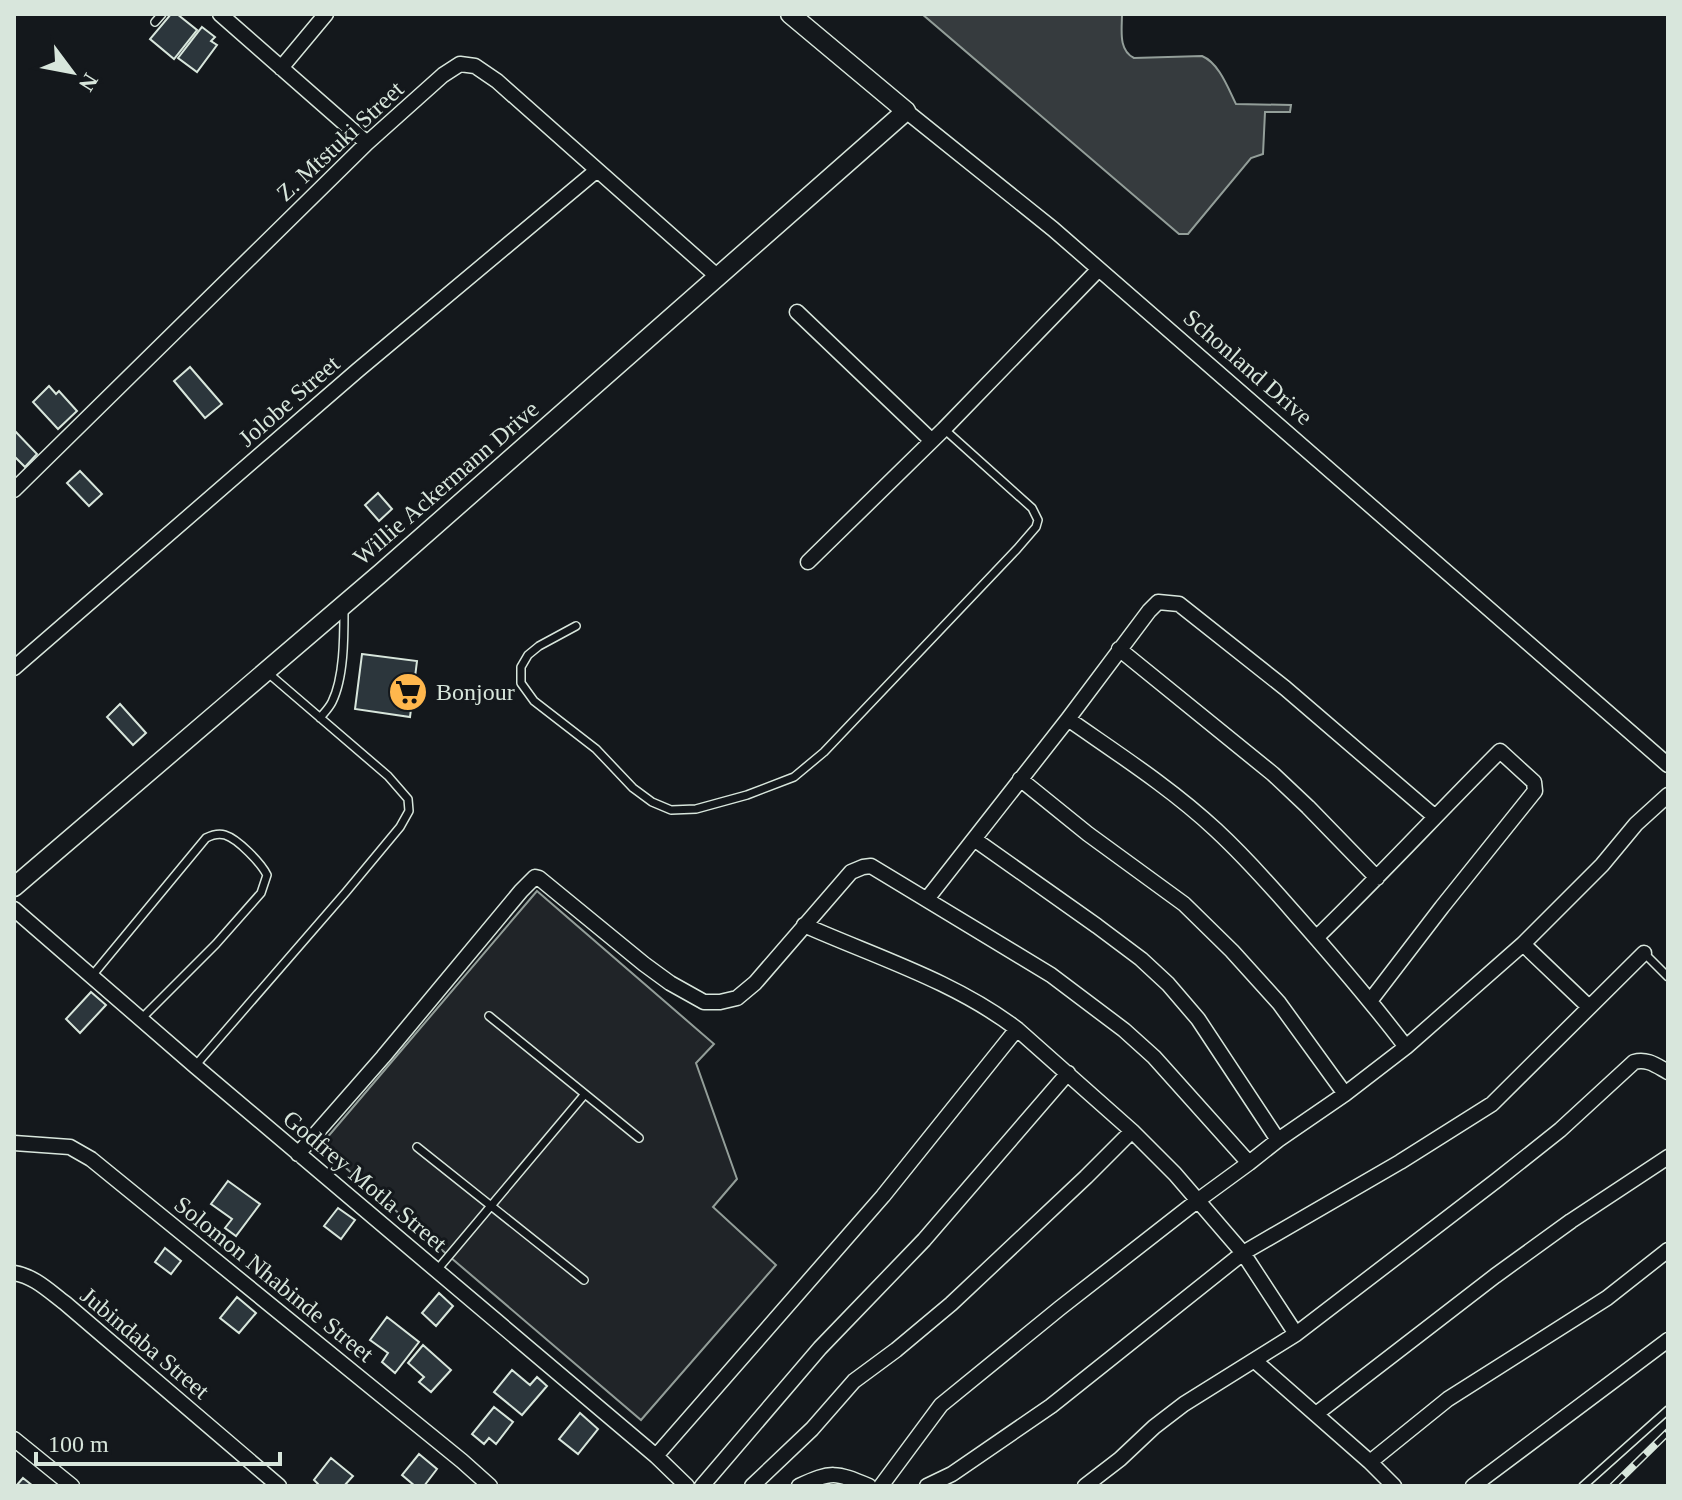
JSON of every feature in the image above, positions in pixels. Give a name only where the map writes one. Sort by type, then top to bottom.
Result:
[{"type":"street","points":[[220,14],[367,143]]},
{"type":"street","points":[[281,68],[326,14]]},
{"type":"street","name":"Schonland Drive","points":[[790,14],[1053,229],[1668,765]]},
{"type":"street","name":"Z. Mtstuki Street","points":[[14,490],[367,143],[443,75],[460,64],[475,66],[497,81],[718,277]]},
{"type":"street","name":"Willie Ackermann Drive","points":[[14,887],[344,604],[906,111]]},
{"type":"street","name":"Jolobe Street","points":[[14,668],[358,370],[596,171]]},
{"type":"street","points":[[808,562],[944,429],[1099,269]]},
{"type":"street","points":[[797,312],[931,440]]},
{"type":"street","points":[[927,899],[1158,602],[1179,604],[1285,688],[1434,816]]},
{"type":"street","points":[[1119,649],[1273,774],[1377,878]]},
{"type":"street","points":[[1068,719],[1174,795],[1215,829],[1262,876],[1406,1047]]},
{"type":"street","points":[[1316,938],[1500,751],[1534,782],[1535,791],[1370,1001]]},
{"type":"street","points":[[1020,779],[1088,834],[1184,904],[1279,1003],[1345,1094]]},
{"type":"street","points":[[881,1486],[941,1405],[1197,1201],[1406,1047],[1523,944],[1602,865],[1636,824],[1668,795]]},
{"type":"street","points":[[974,839],[1097,926],[1168,984],[1198,1019],[1278,1140]]},
{"type":"street","points":[[298,1154],[535,877],[670,983],[704,1002],[720,1002],[737,998],[755,983],[851,872],[871,866],[1051,975],[1124,1030],[1154,1057],[1249,1163]]},
{"type":"street","name":"Godfrey Motla Street","points":[[14,909],[656,1456],[687,1486]]},
{"type":"street","points":[[804,925],[921,974],[1000,1015],[1017,1029],[1132,1131],[1175,1174],[1243,1253],[1296,1334]]},
{"type":"street","points":[[1523,944],[1589,1007]]},
{"type":"street","points":[[927,1486],[952,1474],[1051,1406],[1243,1253],[1400,1162],[1492,1104],[1644,953]]},
{"type":"street","points":[[656,1456],[883,1196],[1017,1029]]},
{"type":"street","points":[[1085,1486],[1184,1404],[1296,1334],[1560,1130],[1634,1062],[1646,1061],[1668,1072]]},
{"type":"street","points":[[702,1486],[820,1348],[924,1240],[1068,1073]]},
{"type":"street","points":[[752,1486],[812,1429],[854,1381],[951,1304],[1132,1131]]},
{"type":"street","name":"Solomon Nhabinde Street","points":[[14,1143],[70,1147],[91,1159],[490,1486]]},
{"type":"street","points":[[1316,1414],[1520,1258],[1668,1157]]},
{"type":"street","points":[[1370,1462],[1448,1399],[1607,1298],[1668,1250]]},
{"type":"street","name":"Jubindaba Street","points":[[14,1273],[38,1282],[65,1303],[279,1486]]},
{"type":"street","points":[[1473,1486],[1668,1340]]},
{"type":"street","points":[[1255,1361],[1394,1486]]},
{"type":"street","points":[[14,1439],[72,1486]]},
{"type":"street","points":[[799,1486],[828,1474],[843,1475],[869,1486]]},
{"type":"lane","points":[[155,22],[162,14]]},
{"type":"lane","points":[[576,626],[528,655],[521,667],[521,683],[534,701],[596,749],[633,788],[652,802],[671,810],[696,809],[747,795],[794,777],[824,752],[1036,527],[1038,520],[1032,508],[944,429]]},
{"type":"lane","points":[[320,718],[333,700],[339,680],[344,604]]},
{"type":"lane","points":[[195,1066],[346,892],[400,827],[409,811],[408,799],[388,776],[265,671]]},
{"type":"lane","points":[[91,977],[206,838],[224,835],[247,851],[267,875],[261,893],[207,954],[141,1019]]},
{"type":"lane","points":[[1644,953],[1668,977]]},
{"type":"lane","points":[[489,1016],[639,1138]]},
{"type":"lane","points":[[437,1270],[585,1094]]},
{"type":"lane","points":[[417,1147],[584,1280]]},
{"type":"lane","points":[[1583,1486],[1668,1410]]},
{"type":"shaded area","points":[[922,14],[1122,14],[1123,45],[1134,58],[1202,56],[1218,70],[1236,104],[1291,105],[1290,112],[1265,112],[1263,154],[1251,158],[1188,234],[1179,234]]},
{"type":"shaded area","points":[[537,891],[714,1044],[696,1063],[737,1179],[713,1207],[776,1265],[641,1420],[320,1146]]},
{"type":"building","points":[[171,14],[177,14],[197,30],[174,59],[150,39]]},
{"type":"building","points":[[202,27],[215,37],[211,41],[217,45],[197,72],[178,58]]},
{"type":"building","points":[[190,367],[222,404],[205,418],[174,381]]},
{"type":"building","points":[[49,386],[56,394],[59,391],[77,411],[58,429],[33,402]]},
{"type":"building","points":[[14,430],[37,454],[25,467],[14,456]]},
{"type":"building","points":[[80,471],[102,494],[89,506],[67,483]]},
{"type":"building","points":[[378,493],[392,509],[379,521],[365,505]]},
{"type":"building","points":[[362,654],[417,661],[410,717],[355,709]]},
{"type":"building","points":[[120,704],[146,733],[133,745],[107,717]]},
{"type":"building","points":[[91,992],[106,1005],[80,1033],[66,1019]]},
{"type":"building","points":[[228,1181],[260,1204],[236,1236],[225,1228],[232,1219],[211,1204]]},
{"type":"building","points":[[338,1208],[355,1220],[341,1239],[324,1226]]},
{"type":"building","points":[[165,1248],[181,1261],[171,1274],[155,1262]]},
{"type":"building","points":[[439,1293],[453,1306],[436,1326],[422,1313]]},
{"type":"building","points":[[237,1297],[256,1313],[239,1333],[220,1318]]},
{"type":"building","points":[[387,1317],[419,1342],[395,1373],[382,1362],[388,1353],[370,1340]]},
{"type":"building","points":[[423,1345],[451,1370],[431,1392],[419,1382],[424,1377],[408,1363]]},
{"type":"building","points":[[512,1370],[530,1385],[537,1377],[547,1386],[522,1415],[494,1392]]},
{"type":"building","points":[[494,1407],[513,1422],[496,1444],[489,1438],[484,1444],[472,1434]]},
{"type":"building","points":[[580,1413],[598,1429],[578,1454],[559,1439]]},
{"type":"building","points":[[419,1454],[437,1469],[424,1486],[415,1486],[402,1475]]},
{"type":"building","points":[[331,1458],[353,1476],[344,1486],[320,1486],[314,1480]]},
{"type":"building","points":[[23,1478],[33,1486],[16,1486]]},
{"type":"railway","points":[[1613,1486],[1668,1432]]},
{"type":"place","name":"Bonjour","points":[[408,692]]}]
